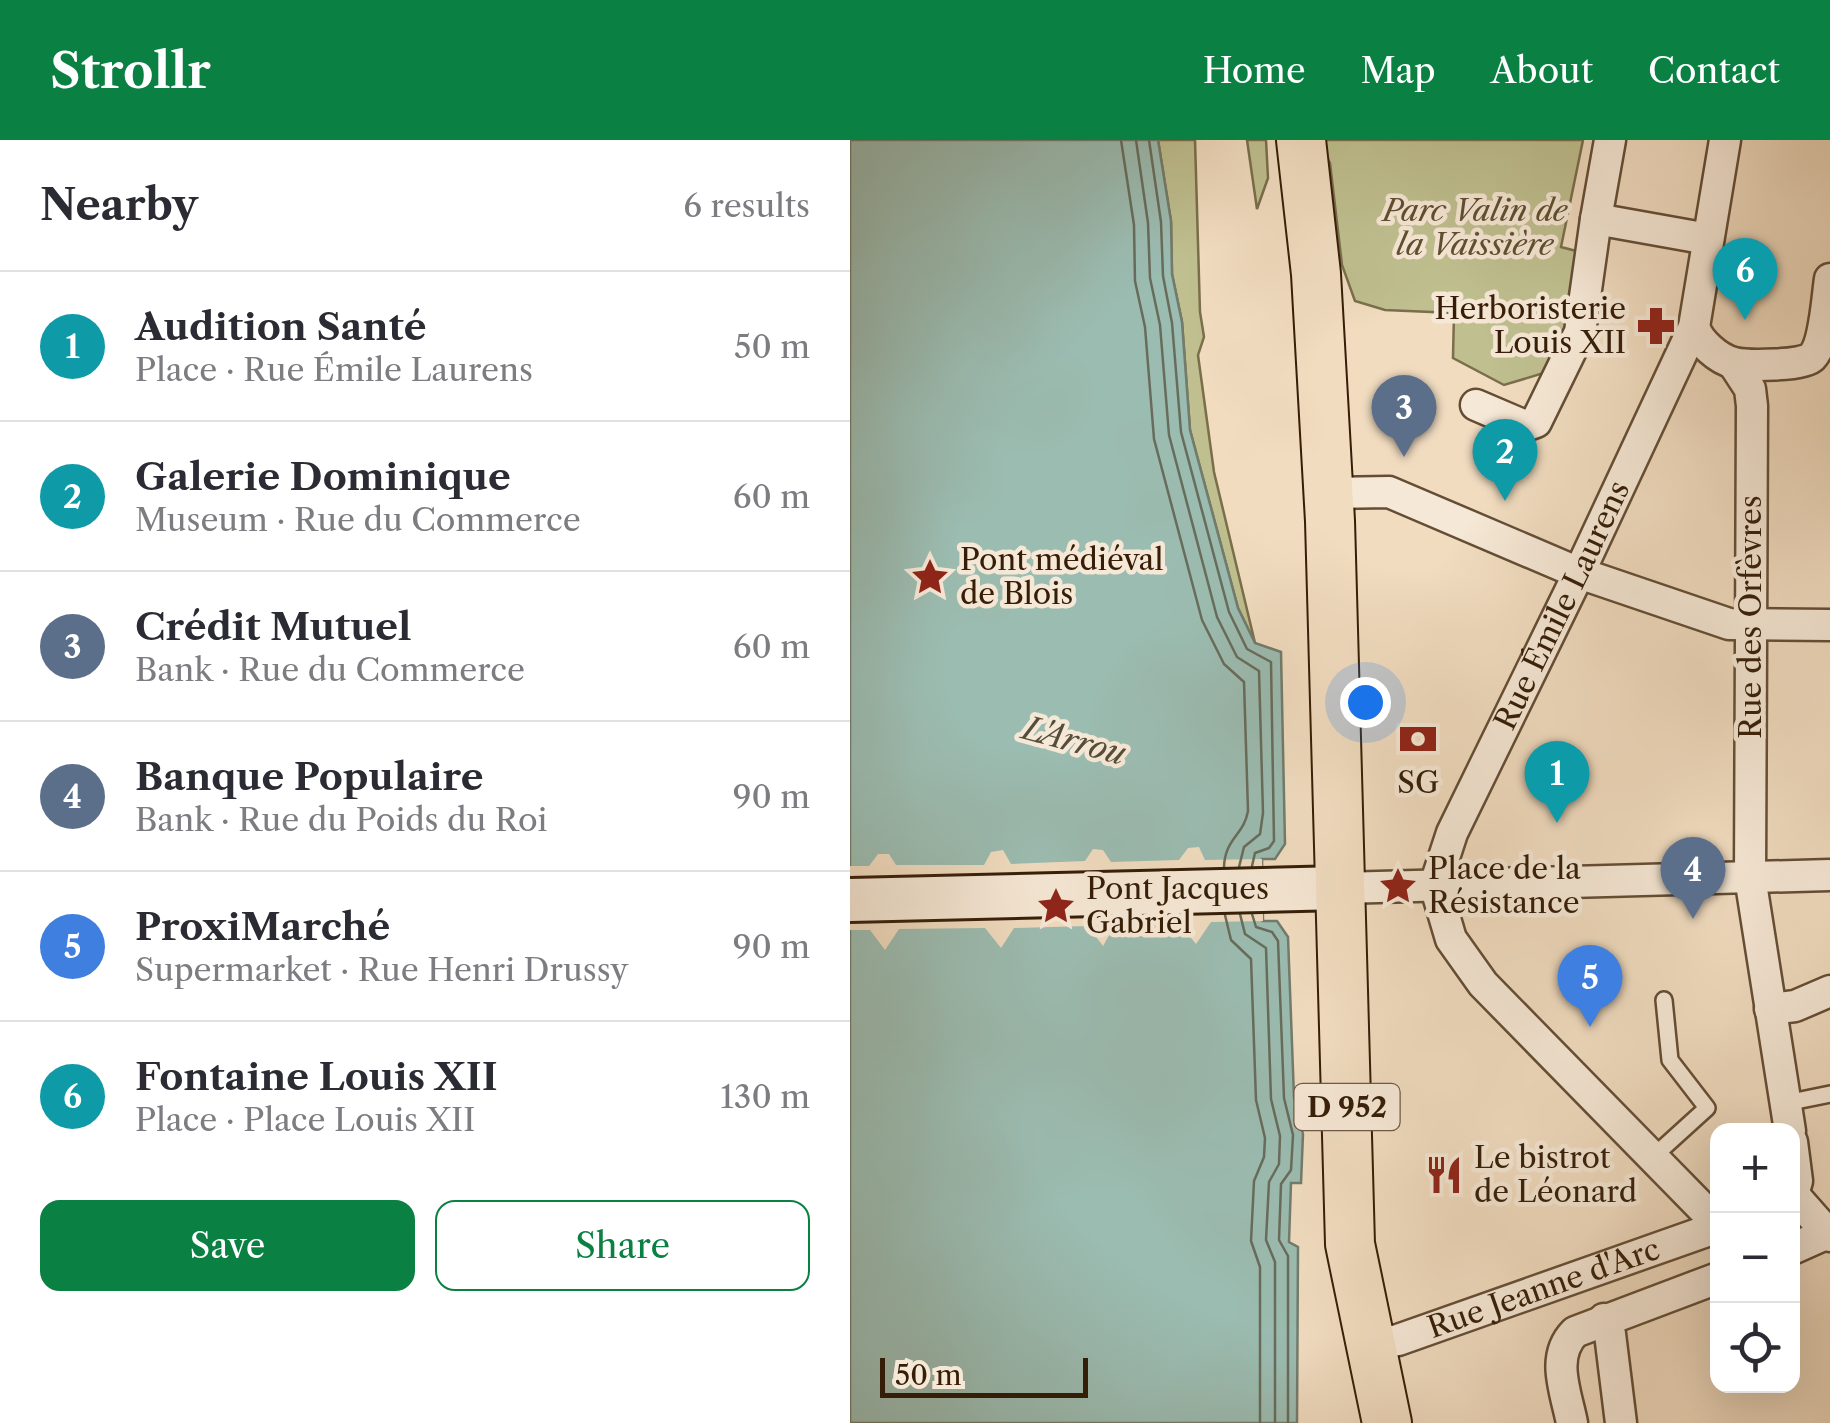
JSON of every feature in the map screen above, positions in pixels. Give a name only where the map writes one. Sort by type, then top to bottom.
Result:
[{"type":"main road","name":"D 952","points":[[1301,140],[1316,274],[1329,493],[1350,1244],[1387,1423]]},
{"type":"main road","points":[[850,900],[1341,888]]},
{"type":"street","points":[[1476,405],[1526,426],[1536,422],[1577,342],[1610,140]]},
{"type":"street","name":"Rue Émile Laurens","points":[[1435,885],[1452,833],[1694,327],[1726,140]]},
{"type":"street","points":[[1596,218],[1708,239]]},
{"type":"street","points":[[1694,327],[1708,347],[1733,363],[1800,364],[1825,344],[1830,279]]},
{"type":"street","name":"Rue des Orfèvres","points":[[1733,363],[1750,389],[1752,406],[1750,877],[1788,1117]]},
{"type":"street","points":[[1329,493],[1389,492],[1579,573],[1710,618],[1752,625],[1830,625]]},
{"type":"street","points":[[1341,888],[1830,874]]},
{"type":"street","points":[[1435,885],[1451,939],[1471,969],[1710,1217]]},
{"type":"street","points":[[1770,1009],[1794,1006],[1830,990]]},
{"type":"street","points":[[1800,1203],[1829,1240],[1800,1246]]},
{"type":"street","name":"Rue Jeanne d'Arc","points":[[1370,1345],[1398,1340],[1710,1228]]},
{"type":"street","points":[[1572,1423],[1560,1367],[1566,1341],[1574,1332],[1710,1281]]},
{"type":"street","points":[[1604,1319],[1610,1334],[1621,1423]]},
{"type":"lane","points":[[1653,1157],[1707,1108],[1670,1060],[1664,1000]]},
{"type":"lane","points":[[1788,1117],[1830,1094]]},
{"type":"green space","points":[[1158,140],[1195,140],[1204,337],[1198,355],[1214,472],[1255,643],[1238,608],[1190,430],[1182,322],[1172,274],[1171,221]]},
{"type":"green space","points":[[1247,140],[1266,140],[1268,178],[1257,209]]},
{"type":"green space","name":"Parc Valin de la Vaissière","points":[[1318,140],[1583,140],[1561,247],[1584,253],[1569,338],[1547,372],[1504,385],[1453,358],[1454,313],[1385,310],[1355,301],[1342,265],[1330,163]]},
{"type":"water","name":"L'Arrou","points":[[850,140],[1158,140],[1171,221],[1172,274],[1182,322],[1190,430],[1238,608],[1255,643],[1281,652],[1285,844],[1275,859],[1262,859],[1263,921],[1277,921],[1288,937],[1294,1097],[1303,1134],[1301,1183],[1291,1183],[1289,1242],[1298,1247],[1297,1423],[850,1423]]},
{"type":"pier","name":"Pont Jacques Gabriel","points":[[1199,847],[1205,860],[1262,859],[1263,921],[1211,922],[1196,944],[1179,923],[1115,925],[1103,946],[1088,926],[1014,928],[1001,948],[985,928],[899,929],[885,950],[870,930],[850,930],[850,866],[869,866],[878,854],[889,854],[896,865],[984,865],[991,852],[1003,850],[1011,864],[1085,861],[1093,849],[1103,850],[1111,862],[1179,860],[1188,848]]},
{"type":"place","name":"Fontaine Louis XII","points":[[1745,320]]},
{"type":"place","name":"Herboristerie Louis XII","points":[[1656,326]]},
{"type":"place","name":"Crédit Mutuel","points":[[1404,457]]},
{"type":"place","name":"Galerie Dominique","points":[[1505,501]]},
{"type":"place","name":"Pont médiéval de Blois","points":[[930,577]]},
{"type":"place","name":"SG","points":[[1418,739]]},
{"type":"place","name":"Audition Santé","points":[[1557,823]]},
{"type":"place","name":"Place de la Résistance","points":[[1398,886]]},
{"type":"place","name":"Pont Jacques Gabriel","points":[[1056,906]]},
{"type":"place","name":"Banque Populaire","points":[[1693,919]]},
{"type":"place","name":"ProxiMarché","points":[[1590,1027]]},
{"type":"place","name":"Le bistrot de Léonard","points":[[1444,1175]]}]
